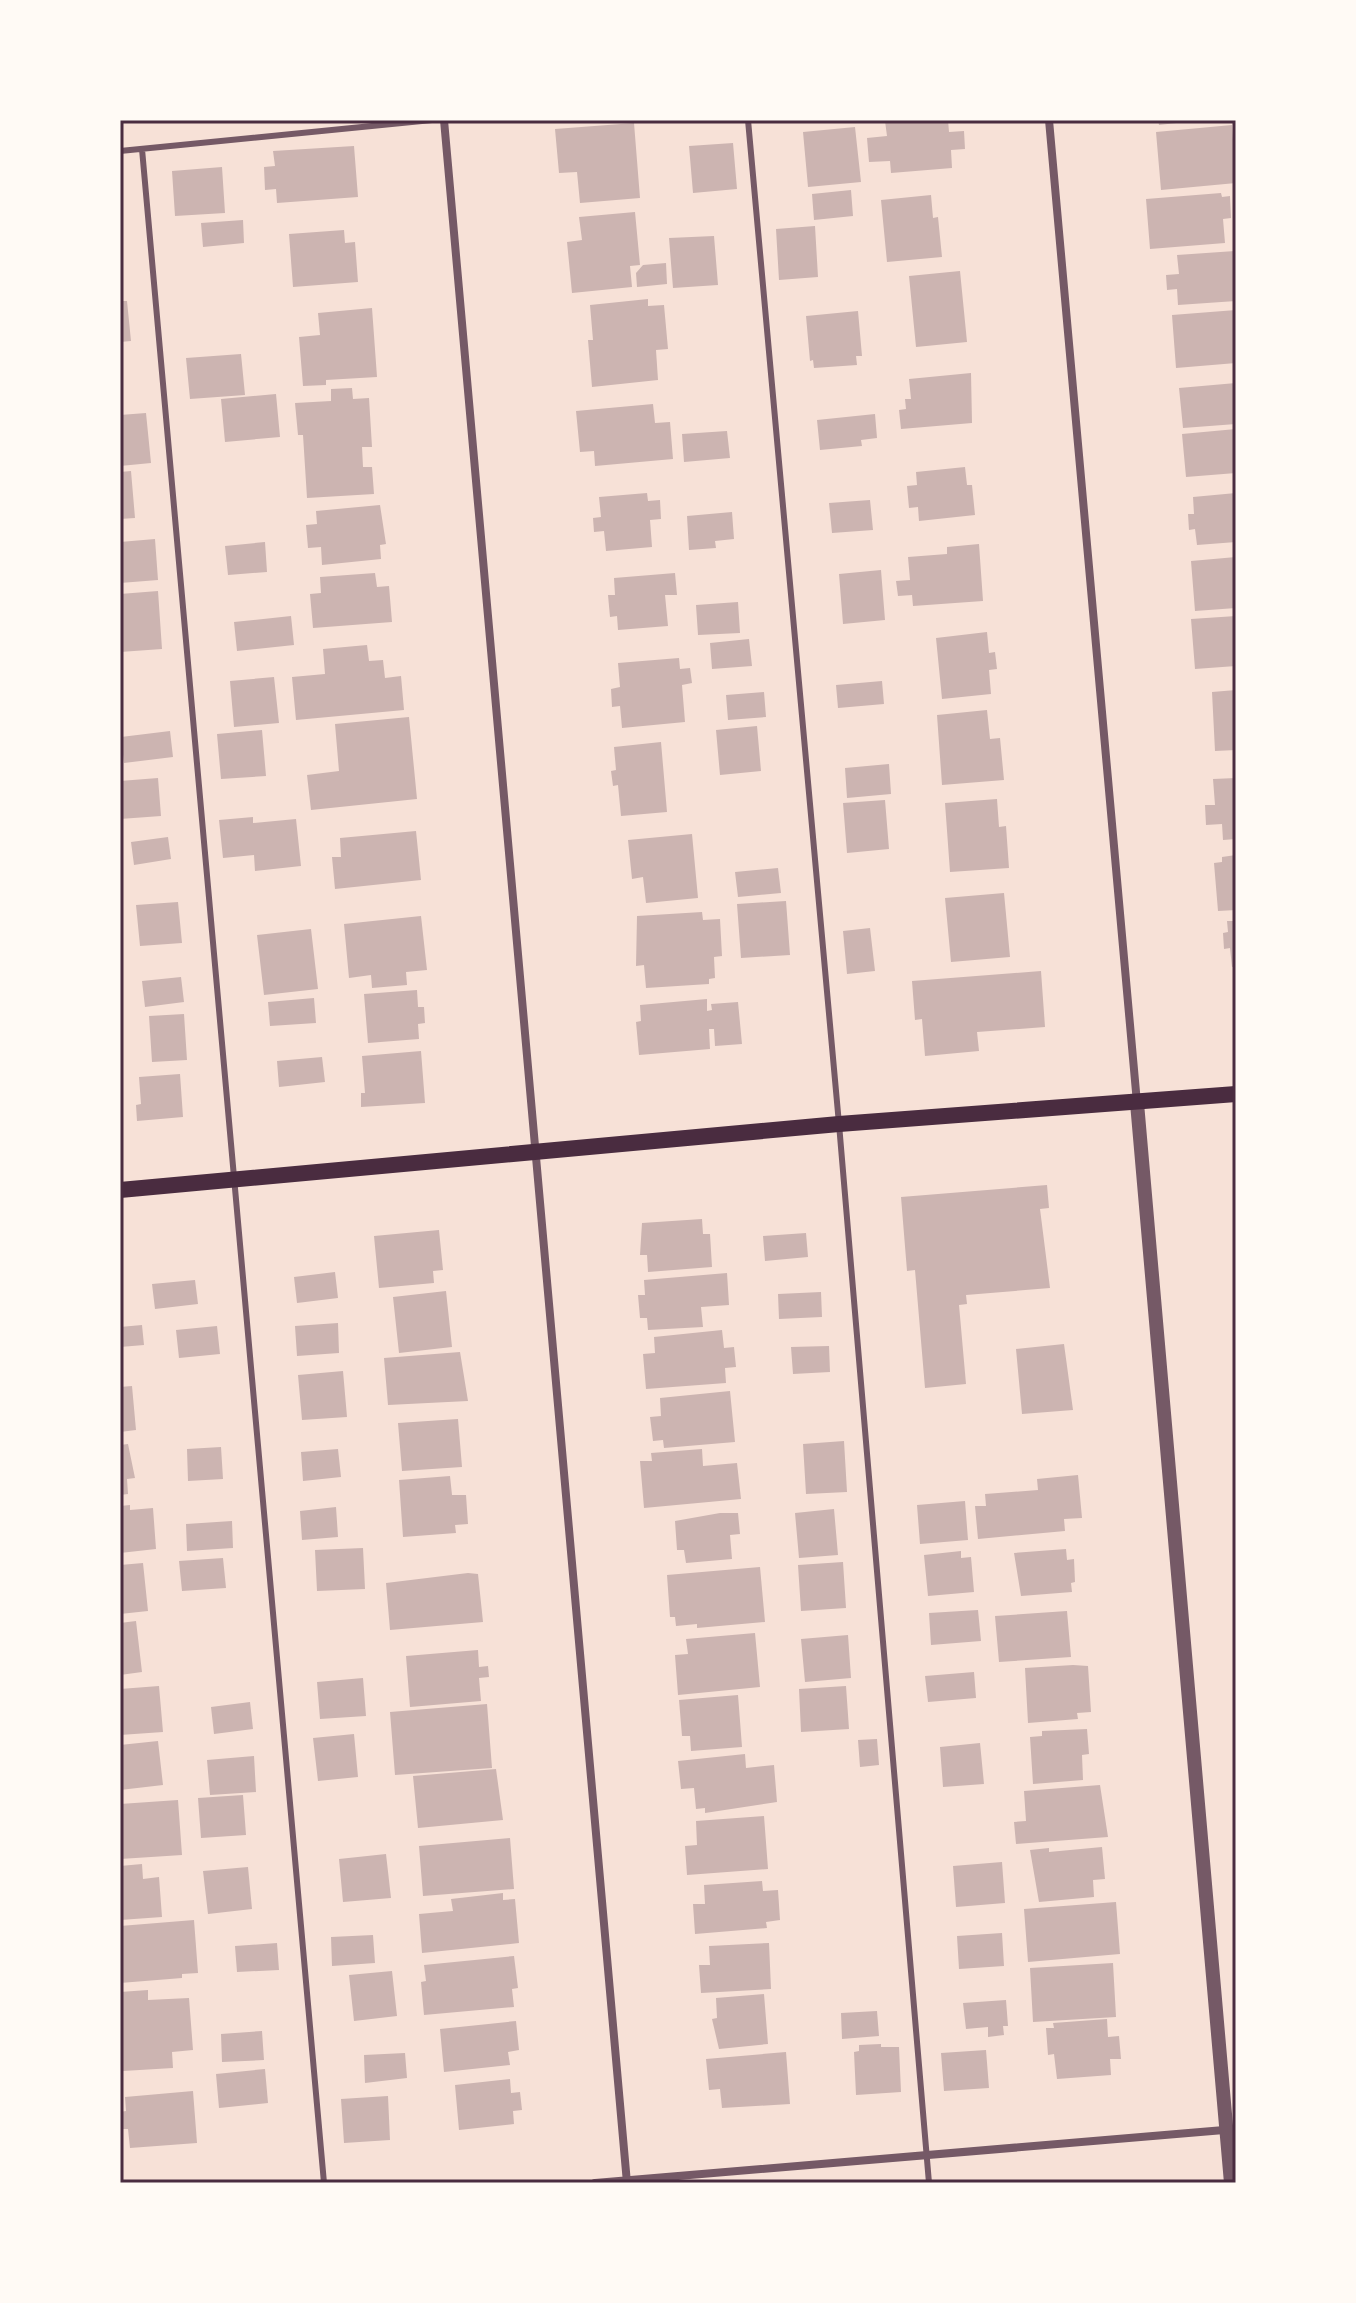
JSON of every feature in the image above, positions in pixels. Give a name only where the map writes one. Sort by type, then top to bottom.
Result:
[{"type":"main road","points":[[120,1190],[534,1155],[839,1124],[1236,1094]]},
{"type":"street","points":[[444,120],[627,2182]]},
{"type":"street","points":[[1049,120],[1231,2130],[1231,2183]]},
{"type":"street","points":[[595,2183],[1231,2130]]},
{"type":"lane","points":[[120,151],[432,120]]},
{"type":"lane","points":[[748,120],[839,1124],[929,2183]]},
{"type":"lane","points":[[142,149],[237,1179],[324,2183]]},
{"type":"building","points":[[948,120],[949,132],[964,131],[965,149],[951,150],[952,168],[891,173],[890,161],[869,162],[867,138],[887,136],[885,121]]},
{"type":"building","points":[[1158,120],[1185,120],[1185,122],[1159,125]]},
{"type":"building","points":[[634,123],[640,198],[580,203],[577,172],[559,173],[555,129]]},
{"type":"building","points":[[1232,125],[1236,183],[1161,190],[1156,132]]},
{"type":"building","points":[[855,127],[861,182],[808,187],[803,132]]},
{"type":"building","points":[[733,143],[737,189],[693,193],[689,146]]},
{"type":"building","points":[[354,146],[358,197],[277,203],[276,189],[265,190],[264,167],[275,166],[273,151]]},
{"type":"building","points":[[222,167],[225,213],[175,216],[172,171]]},
{"type":"building","points":[[851,190],[853,216],[814,220],[812,194]]},
{"type":"building","points":[[1221,193],[1222,197],[1230,196],[1231,218],[1223,219],[1225,243],[1150,249],[1146,199]]},
{"type":"building","points":[[931,195],[933,218],[938,217],[942,257],[887,262],[881,200]]},
{"type":"building","points":[[635,212],[640,265],[630,266],[632,287],[572,293],[567,242],[582,240],[579,217]]},
{"type":"building","points":[[243,220],[244,243],[203,247],[201,223]]},
{"type":"building","points":[[815,226],[818,277],[779,280],[776,229]]},
{"type":"building","points":[[344,230],[345,243],[355,242],[358,282],[293,287],[289,234]]},
{"type":"building","points":[[714,236],[718,285],[673,288],[669,238]]},
{"type":"building","points":[[1235,251],[1236,301],[1178,305],[1177,289],[1167,290],[1166,275],[1179,274],[1177,255]]},
{"type":"building","points":[[666,263],[667,284],[637,287],[636,273],[643,265]]},
{"type":"building","points":[[960,271],[967,342],[916,347],[909,276]]},
{"type":"building","points":[[648,299],[648,306],[664,305],[668,349],[656,350],[658,380],[592,387],[588,340],[593,340],[590,305]]},
{"type":"building","points":[[120,301],[127,301],[131,341],[120,342]]},
{"type":"building","points":[[372,308],[377,377],[326,380],[326,385],[303,386],[299,337],[320,335],[318,313]]},
{"type":"building","points":[[1236,310],[1236,363],[1176,368],[1172,315]]},
{"type":"building","points":[[858,311],[862,356],[856,356],[857,365],[814,368],[813,360],[810,361],[806,316]]},
{"type":"building","points":[[241,354],[245,395],[190,399],[186,358]]},
{"type":"building","points":[[971,373],[972,423],[901,429],[899,410],[906,409],[905,399],[911,399],[909,379]]},
{"type":"building","points":[[1236,383],[1236,424],[1183,428],[1179,388]]},
{"type":"building","points":[[352,388],[353,399],[369,398],[372,447],[362,447],[363,467],[372,467],[374,494],[307,498],[303,435],[298,435],[295,403],[331,401],[331,389]]},
{"type":"building","points":[[276,394],[280,437],[225,442],[221,399]]},
{"type":"building","points":[[653,404],[655,423],[670,422],[673,459],[595,466],[594,451],[580,452],[576,411]]},
{"type":"building","points":[[146,413],[151,463],[120,466],[120,415]]},
{"type":"building","points":[[875,414],[877,438],[861,440],[862,446],[820,450],[817,420]]},
{"type":"building","points":[[1236,429],[1236,473],[1186,477],[1182,434]]},
{"type":"building","points":[[727,431],[730,458],[684,462],[682,434]]},
{"type":"building","points":[[965,467],[967,485],[972,485],[975,515],[919,521],[918,507],[909,508],[907,486],[917,485],[916,472]]},
{"type":"building","points":[[131,471],[135,518],[120,519],[120,472]]},
{"type":"building","points":[[647,493],[648,501],[660,500],[661,519],[650,520],[652,547],[606,551],[604,531],[594,532],[593,518],[601,517],[599,497]]},
{"type":"building","points":[[1236,493],[1236,542],[1197,545],[1195,529],[1189,530],[1188,514],[1194,514],[1193,497]]},
{"type":"building","points":[[870,500],[873,530],[832,533],[829,503]]},
{"type":"building","points":[[380,505],[386,544],[380,545],[381,559],[322,565],[321,547],[308,548],[306,525],[317,524],[316,511]]},
{"type":"building","points":[[732,512],[734,539],[715,541],[716,548],[689,550],[687,516]]},
{"type":"building","points":[[155,539],[158,580],[120,583],[120,542]]},
{"type":"building","points":[[265,542],[267,572],[228,575],[225,546]]},
{"type":"building","points":[[979,544],[983,601],[913,606],[912,595],[898,596],[896,581],[910,580],[908,557],[947,554],[947,547]]},
{"type":"building","points":[[1236,557],[1236,608],[1195,611],[1191,561]]},
{"type":"building","points":[[881,570],[885,620],[843,624],[839,574]]},
{"type":"building","points":[[375,573],[377,587],[389,586],[392,622],[313,628],[310,594],[321,593],[320,577]]},
{"type":"building","points":[[675,573],[677,595],[665,595],[668,626],[618,630],[617,616],[610,617],[608,595],[615,595],[614,578]]},
{"type":"building","points":[[158,591],[162,649],[120,652],[120,594]]},
{"type":"building","points":[[738,602],[740,633],[698,635],[696,605]]},
{"type":"building","points":[[291,616],[294,645],[237,651],[234,622]]},
{"type":"building","points":[[1236,616],[1236,666],[1195,669],[1191,619]]},
{"type":"building","points":[[987,632],[989,653],[995,652],[997,669],[989,670],[991,694],[942,699],[936,638]]},
{"type":"building","points":[[749,639],[752,666],[712,669],[710,643]]},
{"type":"building","points":[[367,645],[369,661],[383,660],[385,678],[401,676],[404,710],[296,720],[292,677],[325,674],[323,649]]},
{"type":"building","points":[[679,658],[680,669],[690,668],[692,683],[682,685],[685,722],[622,728],[620,706],[612,707],[611,689],[620,687],[618,663]]},
{"type":"building","points":[[274,677],[279,723],[234,727],[230,681]]},
{"type":"building","points":[[882,681],[884,704],[838,708],[836,685]]},
{"type":"building","points":[[1236,690],[1236,750],[1215,751],[1212,692]]},
{"type":"building","points":[[764,692],[766,717],[728,720],[726,695]]},
{"type":"building","points":[[987,710],[990,739],[1000,738],[1004,780],[942,785],[937,715]]},
{"type":"building","points":[[409,717],[417,799],[311,810],[307,775],[339,771],[335,724]]},
{"type":"building","points":[[757,726],[761,771],[720,775],[716,730]]},
{"type":"building","points":[[262,730],[266,776],[221,779],[217,734]]},
{"type":"building","points":[[170,731],[173,757],[124,763],[121,737]]},
{"type":"building","points":[[661,742],[667,812],[621,816],[618,785],[613,786],[611,771],[616,770],[614,747]]},
{"type":"building","points":[[889,764],[891,794],[847,798],[845,768]]},
{"type":"building","points":[[158,778],[161,816],[120,819],[120,781]]},
{"type":"building","points":[[1236,778],[1236,839],[1223,840],[1222,824],[1206,825],[1205,805],[1215,805],[1213,779]]},
{"type":"building","points":[[997,799],[999,827],[1006,826],[1009,868],[950,872],[945,803]]},
{"type":"building","points":[[885,800],[889,849],[847,853],[843,803]]},
{"type":"building","points":[[253,817],[253,823],[296,819],[301,866],[255,871],[254,855],[223,858],[219,820]]},
{"type":"building","points":[[416,831],[421,880],[335,889],[332,857],[341,857],[340,838]]},
{"type":"building","points":[[692,834],[698,898],[646,903],[643,877],[632,879],[628,840]]},
{"type":"building","points":[[168,837],[171,859],[134,865],[131,842]]},
{"type":"building","points":[[1236,855],[1236,910],[1218,911],[1214,863],[1222,862],[1222,857]]},
{"type":"building","points":[[778,868],[781,893],[738,897],[735,872]]},
{"type":"building","points":[[1004,893],[1010,957],[951,962],[945,898]]},
{"type":"building","points":[[786,901],[790,955],[741,958],[737,904]]},
{"type":"building","points":[[178,902],[182,943],[140,946],[136,905]]},
{"type":"building","points":[[702,912],[703,920],[720,919],[722,956],[714,957],[715,978],[709,979],[709,984],[646,988],[644,965],[636,966],[637,916]]},
{"type":"building","points":[[421,916],[427,970],[406,972],[407,985],[372,988],[371,975],[349,978],[344,924]]},
{"type":"building","points":[[1227,921],[1236,921],[1236,966],[1232,967],[1230,948],[1224,949],[1223,933],[1228,932]]},
{"type":"building","points":[[870,928],[875,971],[847,974],[843,931]]},
{"type":"building","points":[[311,929],[318,989],[264,995],[257,935]]},
{"type":"building","points":[[1041,971],[1045,1027],[977,1032],[979,1051],[925,1056],[922,1019],[915,1020],[912,981]]},
{"type":"building","points":[[181,977],[184,1002],[145,1007],[142,981]]},
{"type":"building","points":[[417,990],[418,1007],[424,1007],[425,1023],[418,1024],[419,1039],[368,1043],[364,994]]},
{"type":"building","points":[[314,998],[316,1023],[270,1026],[268,1002]]},
{"type":"building","points":[[707,999],[707,1011],[712,1010],[711,1004],[738,1002],[742,1044],[715,1046],[714,1029],[709,1029],[710,1049],[639,1055],[636,1022],[641,1021],[640,1005]]},
{"type":"building","points":[[184,1014],[187,1060],[152,1062],[149,1016]]},
{"type":"building","points":[[421,1051],[425,1103],[361,1107],[361,1093],[365,1093],[362,1056]]},
{"type":"building","points":[[322,1057],[325,1082],[279,1087],[277,1061]]},
{"type":"building","points":[[180,1074],[183,1117],[137,1121],[136,1105],[141,1104],[139,1077]]},
{"type":"building","points":[[1047,1185],[1049,1208],[1040,1209],[1050,1288],[966,1295],[967,1304],[959,1305],[966,1384],[925,1388],[915,1270],[907,1271],[901,1197]]},
{"type":"building","points":[[702,1219],[703,1234],[710,1234],[712,1267],[648,1272],[647,1255],[640,1255],[642,1223]]},
{"type":"building","points":[[439,1230],[443,1270],[433,1271],[434,1283],[379,1288],[374,1236]]},
{"type":"building","points":[[806,1233],[808,1257],[765,1261],[763,1236]]},
{"type":"building","points":[[335,1272],[338,1298],[297,1303],[294,1277]]},
{"type":"building","points":[[727,1273],[729,1305],[701,1307],[703,1327],[648,1330],[647,1318],[640,1318],[638,1295],[645,1295],[644,1280]]},
{"type":"building","points":[[195,1280],[198,1304],[155,1309],[152,1284]]},
{"type":"building","points":[[446,1291],[452,1347],[399,1353],[393,1297]]},
{"type":"building","points":[[821,1292],[822,1317],[779,1319],[778,1294]]},
{"type":"building","points":[[338,1323],[339,1353],[297,1356],[295,1326]]},
{"type":"building","points":[[142,1325],[144,1345],[120,1347],[120,1327]]},
{"type":"building","points":[[217,1326],[220,1354],[179,1358],[176,1330]]},
{"type":"building","points":[[722,1330],[724,1348],[734,1347],[736,1367],[725,1368],[726,1383],[646,1389],[643,1354],[655,1353],[654,1337]]},
{"type":"building","points":[[1064,1344],[1073,1410],[1022,1414],[1016,1349]]},
{"type":"building","points":[[829,1346],[830,1372],[793,1374],[791,1347]]},
{"type":"building","points":[[460,1352],[468,1401],[388,1405],[384,1358]]},
{"type":"building","points":[[343,1371],[347,1417],[302,1420],[298,1375]]},
{"type":"building","points":[[132,1386],[136,1430],[120,1432],[120,1387]]},
{"type":"building","points":[[730,1391],[735,1442],[664,1448],[663,1440],[653,1441],[650,1417],[661,1416],[660,1398]]},
{"type":"building","points":[[458,1419],[462,1467],[402,1471],[398,1423]]},
{"type":"building","points":[[844,1441],[847,1492],[806,1494],[803,1444]]},
{"type":"building","points":[[128,1444],[135,1478],[127,1479],[128,1494],[120,1495],[120,1445]]},
{"type":"building","points":[[221,1447],[223,1479],[188,1481],[187,1449]]},
{"type":"building","points":[[338,1449],[341,1477],[303,1481],[301,1452]]},
{"type":"building","points":[[702,1449],[703,1466],[737,1463],[741,1499],[644,1508],[640,1461],[652,1461],[651,1453]]},
{"type":"building","points":[[1078,1475],[1082,1518],[1064,1519],[1065,1531],[978,1539],[975,1506],[986,1506],[985,1494],[1038,1490],[1037,1479]]},
{"type":"building","points":[[450,1476],[452,1495],[466,1495],[468,1524],[455,1525],[456,1533],[403,1537],[399,1480]]},
{"type":"building","points":[[965,1501],[968,1540],[920,1544],[917,1505]]},
{"type":"building","points":[[130,1505],[130,1510],[153,1508],[156,1549],[120,1553],[120,1506]]},
{"type":"building","points":[[336,1507],[338,1537],[302,1540],[300,1511]]},
{"type":"building","points":[[834,1509],[838,1555],[799,1558],[795,1513]]},
{"type":"building","points":[[738,1513],[740,1534],[730,1535],[732,1559],[686,1563],[684,1550],[677,1550],[675,1521]]},
{"type":"building","points":[[232,1521],[233,1548],[187,1551],[186,1524]]},
{"type":"building","points":[[363,1548],[365,1589],[317,1591],[315,1550]]},
{"type":"building","points":[[1066,1549],[1067,1560],[1074,1559],[1072,1592],[1021,1596],[1014,1553]]},
{"type":"building","points":[[961,1551],[961,1558],[971,1557],[974,1592],[928,1596],[924,1555]]},
{"type":"building","points":[[223,1558],[226,1588],[182,1591],[179,1561]]},
{"type":"building","points":[[843,1562],[846,1608],[801,1611],[798,1565]]},
{"type":"building","points":[[143,1563],[148,1611],[120,1614],[120,1565]]},
{"type":"building","points":[[760,1567],[765,1622],[697,1628],[697,1624],[676,1626],[675,1617],[670,1617],[667,1575]]},
{"type":"building","points":[[478,1574],[483,1622],[390,1630],[386,1583]]},
{"type":"building","points":[[978,1610],[981,1641],[931,1645],[929,1613]]},
{"type":"building","points":[[1067,1611],[1071,1657],[999,1662],[995,1616]]},
{"type":"building","points":[[136,1621],[142,1672],[120,1675],[120,1623]]},
{"type":"building","points":[[755,1633],[760,1687],[678,1695],[675,1655],[688,1654],[686,1639]]},
{"type":"building","points":[[848,1635],[851,1678],[805,1682],[801,1639]]},
{"type":"building","points":[[478,1650],[479,1667],[488,1666],[489,1677],[479,1678],[481,1701],[410,1707],[406,1656]]},
{"type":"building","points":[[1088,1666],[1091,1712],[1077,1713],[1078,1719],[1028,1723],[1025,1668]]},
{"type":"building","points":[[974,1672],[976,1698],[928,1702],[925,1676]]},
{"type":"building","points":[[363,1678],[366,1716],[320,1719],[317,1682]]},
{"type":"building","points":[[159,1686],[163,1732],[120,1735],[120,1689]]},
{"type":"building","points":[[846,1686],[849,1729],[801,1732],[799,1689]]},
{"type":"building","points":[[738,1695],[742,1747],[691,1751],[690,1736],[682,1736],[679,1700]]},
{"type":"building","points":[[250,1702],[253,1729],[214,1734],[211,1707]]},
{"type":"building","points":[[487,1704],[492,1768],[395,1775],[390,1712]]},
{"type":"building","points":[[1087,1729],[1089,1754],[1082,1755],[1083,1780],[1033,1784],[1030,1737],[1042,1736],[1042,1731]]},
{"type":"building","points":[[354,1734],[358,1777],[318,1781],[313,1738]]},
{"type":"building","points":[[877,1739],[879,1765],[860,1767],[858,1740]]},
{"type":"building","points":[[158,1741],[163,1785],[120,1790],[120,1745]]},
{"type":"building","points":[[980,1743],[984,1784],[943,1787],[940,1747]]},
{"type":"building","points":[[745,1754],[746,1768],[774,1765],[777,1802],[705,1813],[705,1808],[696,1809],[694,1788],[681,1789],[678,1761]]},
{"type":"building","points":[[254,1756],[256,1792],[210,1795],[207,1760]]},
{"type":"building","points":[[496,1769],[503,1820],[418,1828],[413,1776]]},
{"type":"building","points":[[1100,1785],[1108,1837],[1016,1844],[1014,1822],[1026,1821],[1024,1791]]},
{"type":"building","points":[[243,1795],[246,1835],[201,1838],[198,1798]]},
{"type":"building","points":[[178,1800],[182,1855],[120,1859],[120,1804]]},
{"type":"building","points":[[764,1816],[768,1869],[687,1875],[685,1846],[697,1845],[696,1821]]},
{"type":"building","points":[[510,1838],[514,1889],[423,1896],[419,1846]]},
{"type":"building","points":[[1102,1847],[1105,1879],[1093,1880],[1094,1897],[1039,1902],[1030,1850],[1049,1848],[1049,1852]]},
{"type":"building","points":[[386,1854],[391,1898],[343,1902],[339,1859]]},
{"type":"building","points":[[1002,1862],[1005,1903],[956,1907],[953,1866]]},
{"type":"building","points":[[142,1864],[143,1879],[159,1877],[162,1917],[120,1920],[120,1866]]},
{"type":"building","points":[[248,1867],[252,1909],[208,1914],[203,1871]]},
{"type":"building","points":[[762,1881],[763,1891],[778,1890],[780,1920],[766,1922],[767,1928],[695,1934],[693,1904],[705,1904],[704,1885]]},
{"type":"building","points":[[503,1893],[503,1900],[515,1899],[519,1943],[422,1953],[419,1914],[453,1911],[451,1899]]},
{"type":"building","points":[[1116,1902],[1120,1954],[1028,1962],[1024,1909]]},
{"type":"building","points":[[194,1920],[198,1973],[182,1974],[182,1978],[120,1983],[120,1926]]},
{"type":"building","points":[[1002,1933],[1004,1966],[959,1969],[957,1936]]},
{"type":"building","points":[[373,1935],[375,1963],[332,1966],[331,1937]]},
{"type":"building","points":[[277,1943],[279,1970],[237,1972],[235,1946]]},
{"type":"building","points":[[769,1943],[771,1989],[701,1993],[699,1965],[710,1965],[709,1946]]},
{"type":"building","points":[[514,1956],[518,1988],[512,1989],[514,2007],[424,2015],[421,1982],[426,1981],[424,1965]]},
{"type":"building","points":[[1113,1963],[1116,2017],[1033,2022],[1030,1968]]},
{"type":"building","points":[[392,1971],[397,2016],[354,2021],[349,1975]]},
{"type":"building","points":[[148,1990],[148,2000],[189,1998],[193,2050],[172,2052],[173,2068],[123,2071],[120,1992]]},
{"type":"building","points":[[764,1994],[768,2044],[719,2049],[712,2019],[717,2018],[716,1998]]},
{"type":"building","points":[[1006,2000],[1008,2026],[1003,2026],[1004,2035],[988,2037],[988,2027],[966,2029],[963,2003]]},
{"type":"building","points":[[877,2011],[879,2036],[842,2039],[841,2013]]},
{"type":"building","points":[[1107,2019],[1108,2037],[1119,2036],[1121,2059],[1110,2059],[1111,2075],[1057,2079],[1054,2054],[1048,2055],[1046,2028],[1054,2028],[1053,2023]]},
{"type":"building","points":[[516,2021],[519,2050],[508,2052],[510,2065],[444,2072],[440,2029]]},
{"type":"building","points":[[262,2031],[264,2060],[222,2062],[221,2034]]},
{"type":"building","points":[[881,2044],[881,2047],[899,2047],[901,2092],[856,2095],[854,2052],[859,2051],[859,2045]]},
{"type":"building","points":[[986,2050],[989,2088],[944,2091],[941,2053]]},
{"type":"building","points":[[786,2052],[790,2104],[722,2108],[720,2089],[709,2090],[706,2059]]},
{"type":"building","points":[[405,2053],[407,2078],[365,2083],[364,2055]]},
{"type":"building","points":[[265,2069],[268,2103],[219,2108],[216,2074]]},
{"type":"building","points":[[510,2079],[511,2093],[520,2092],[522,2110],[513,2111],[514,2124],[459,2130],[455,2085]]},
{"type":"building","points":[[193,2091],[197,2143],[130,2148],[128,2129],[120,2129],[120,2112],[126,2111],[125,2097]]},
{"type":"building","points":[[388,2096],[390,2140],[344,2143],[341,2099]]}]
